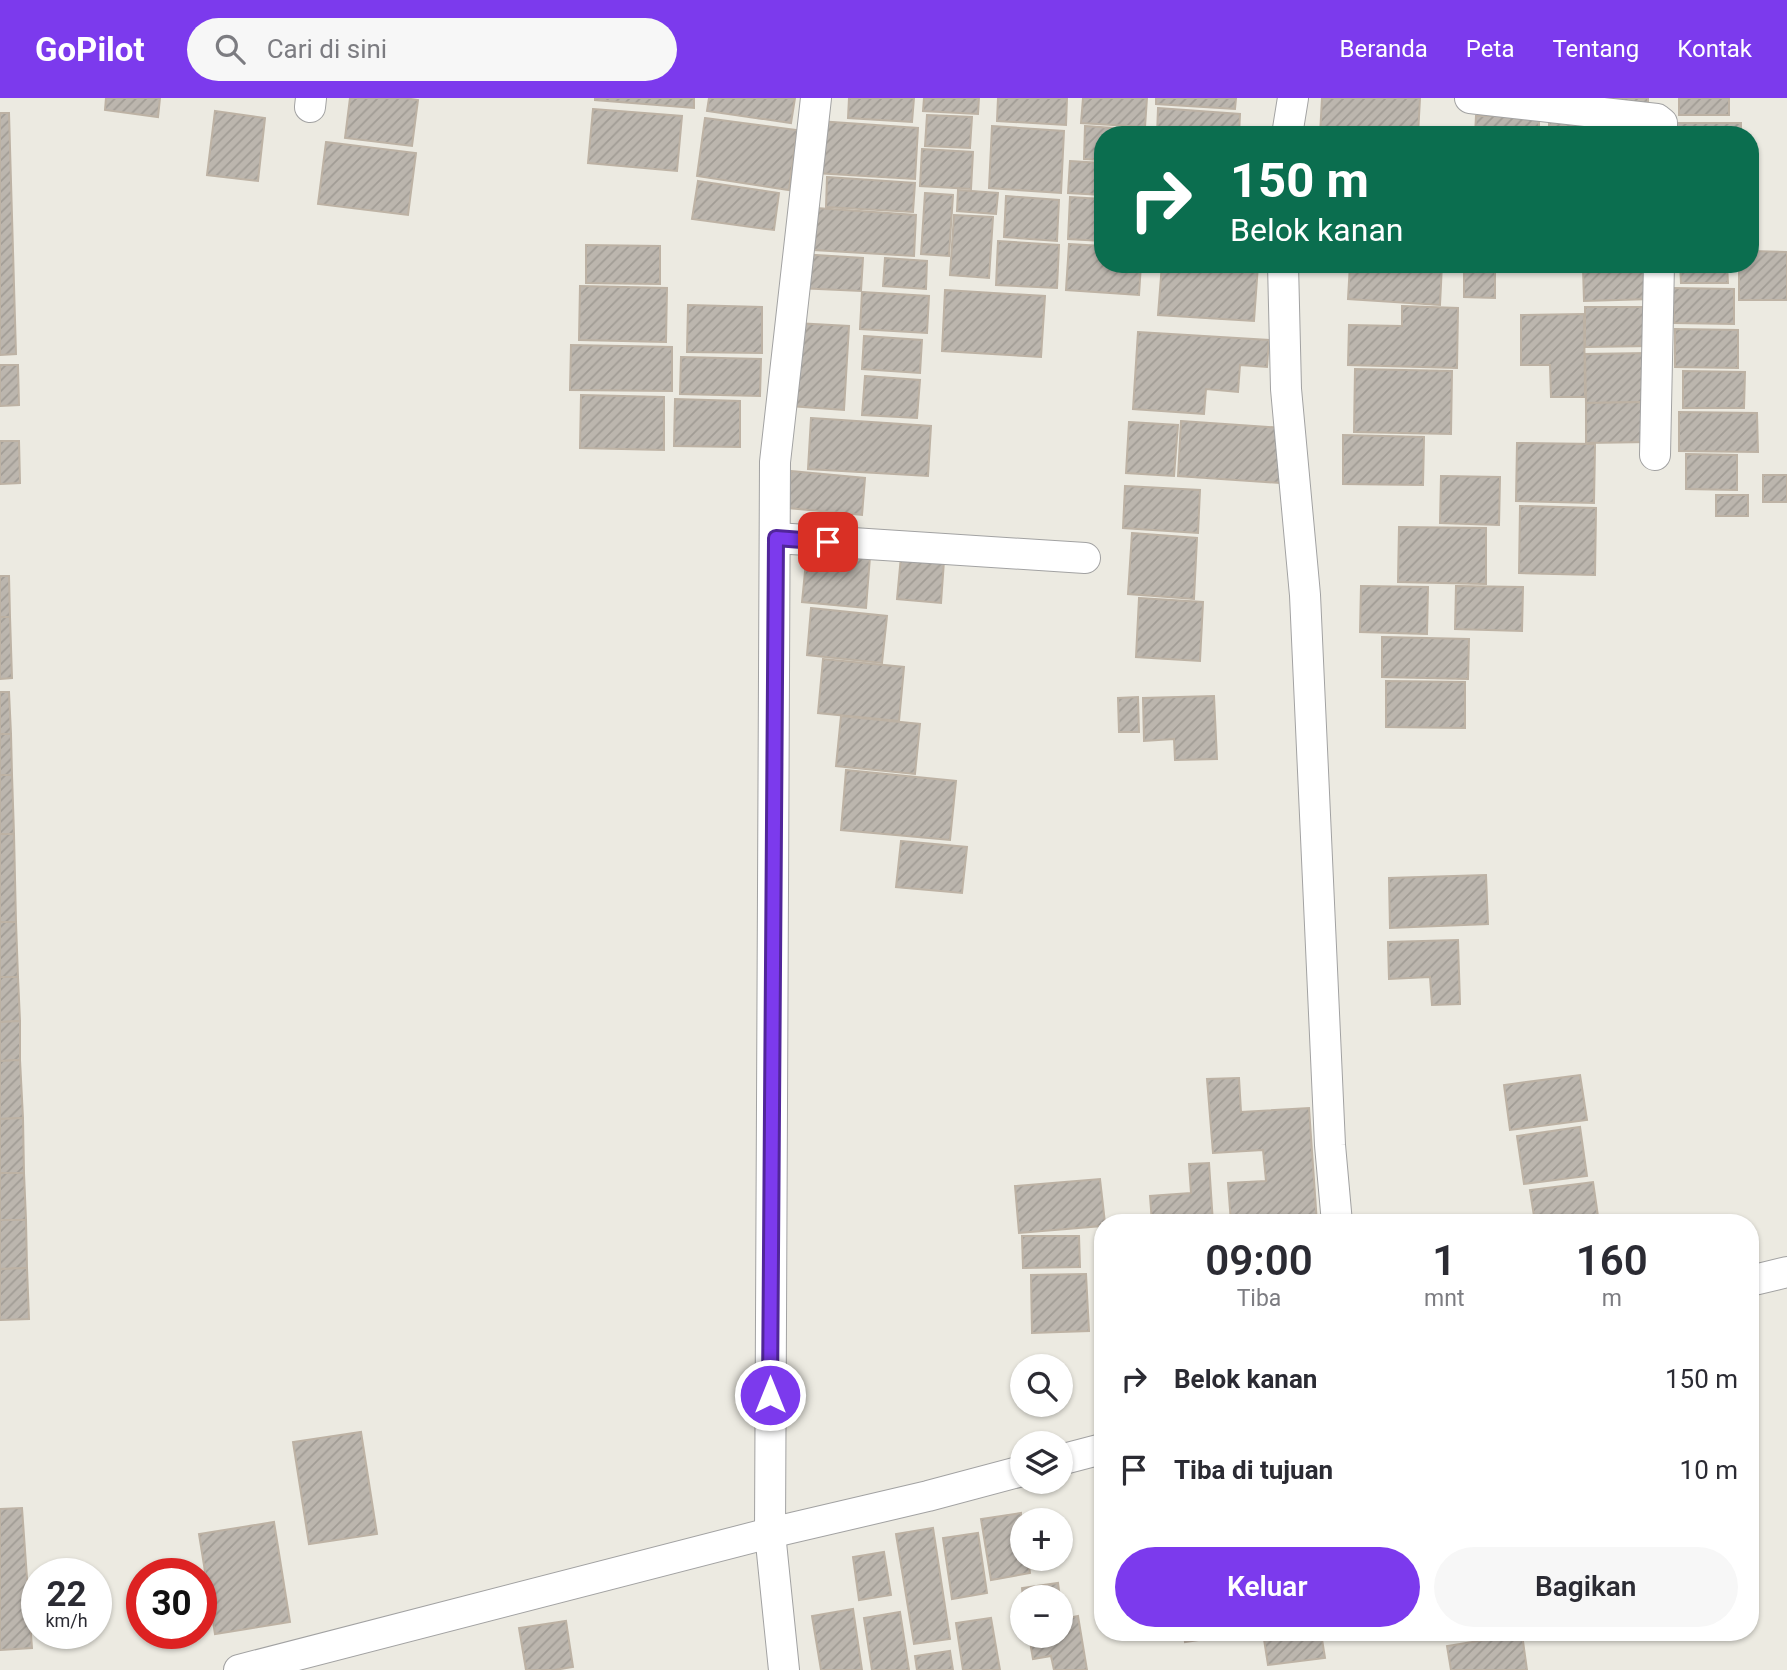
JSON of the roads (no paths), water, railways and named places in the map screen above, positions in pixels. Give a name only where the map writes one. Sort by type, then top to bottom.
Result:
[{"type":"street","points":[[785,1670],[769,1534],[775,462],[816,98]]},
{"type":"street","points":[[1288,126],[1293,98]]},
{"type":"street","points":[[1470,98],[1658,117]]},
{"type":"street","points":[[1283,273],[1286,389],[1305,595],[1330,1145],[1336,1214]]},
{"type":"street","points":[[1655,455],[1659,273]]},
{"type":"street","points":[[776,538],[1085,558]]},
{"type":"street","points":[[1759,1280],[1787,1272]]},
{"type":"street","points":[[1073,1457],[1094,1451]]},
{"type":"street","points":[[239,1670],[1010,1474]]}]
